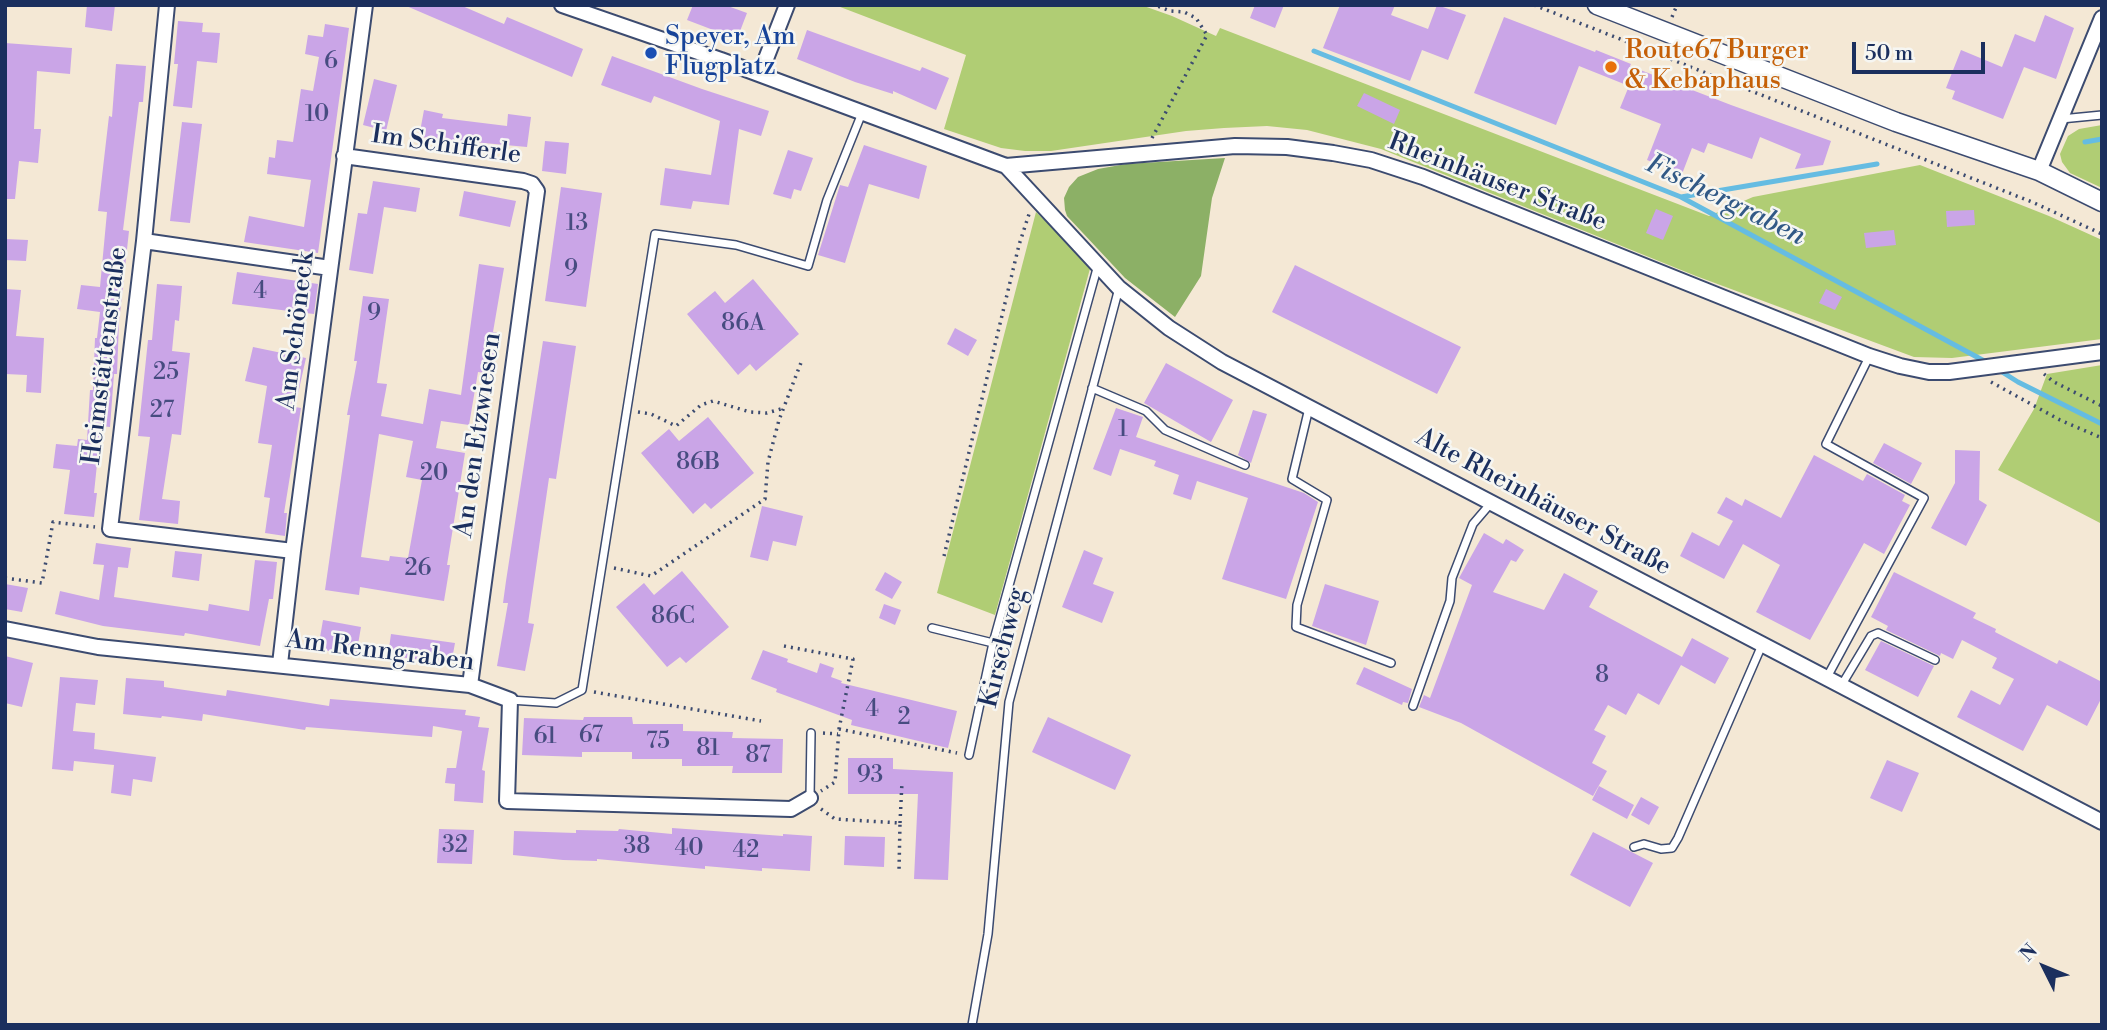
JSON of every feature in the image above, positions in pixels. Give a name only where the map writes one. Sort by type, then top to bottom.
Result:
[{"type":"street","name":"Heimstättenstraße","points":[[110,528],[144,241],[167,5]]},
{"type":"street","name":"Am Schöneck","points":[[280,664],[344,156],[366,5]]},
{"type":"street","name":"Rheinhäuser Straße","points":[[562,5],[760,74],[1006,166],[1235,146],[1287,147],[1371,160],[1423,177],[1869,356],[1900,366],[1929,372],[1976,369],[2102,352]]},
{"type":"street","points":[[760,74],[787,5]]},
{"type":"street","points":[[1597,5],[1896,122],[2039,172],[2102,201]]},
{"type":"street","points":[[2039,172],[2102,18]]},
{"type":"street","name":"Im Schifferle","points":[[344,156],[523,180],[532,184],[537,191]]},
{"type":"street","name":"Alte Rheinhäuser Straße","points":[[1006,166],[1119,289],[1159,321],[1212,355],[2102,822]]},
{"type":"street","name":"An den Etzwiesen","points":[[470,685],[537,191]]},
{"type":"street","points":[[144,241],[330,268]]},
{"type":"street","points":[[110,528],[293,551]]},
{"type":"street","name":"Am Renngraben","points":[[5,629],[97,647],[470,685],[510,700]]},
{"type":"street","points":[[510,700],[508,801],[791,809],[810,798]]},
{"type":"lane","points":[[510,700],[556,702],[582,690],[655,234],[736,245],[808,266],[827,200],[862,112]]},
{"type":"lane","points":[[2061,119],[2102,115]]},
{"type":"lane","points":[[969,755],[993,643],[1098,264]]},
{"type":"lane","name":"Kirschweg","points":[[972,1025],[988,934],[1009,702],[1119,289]]},
{"type":"lane","points":[[1826,679],[1924,498],[1826,444],[1869,356]]},
{"type":"lane","points":[[1092,388],[1146,411],[1165,430],[1245,465]]},
{"type":"lane","points":[[1309,408],[1292,479],[1327,500],[1297,604],[1296,627],[1391,663]]},
{"type":"lane","points":[[1413,706],[1450,601],[1452,578],[1473,524],[1491,503]]},
{"type":"lane","points":[[932,628],[993,643]]},
{"type":"lane","points":[[1841,687],[1871,636],[1878,633],[1935,660]]},
{"type":"lane","points":[[1634,847],[1644,844],[1661,849],[1672,848],[1762,645]]},
{"type":"lane","points":[[810,798],[811,733]]},
{"type":"path","points":[[1145,153],[1207,34],[1196,18],[1155,5]]},
{"type":"path","points":[[1534,5],[2032,202],[2102,234]]},
{"type":"path","points":[[944,555],[1019,245],[1035,196]]},
{"type":"path","points":[[607,566],[651,576],[765,499],[768,462],[783,408],[802,360]]},
{"type":"path","points":[[2024,363],[2054,383],[2102,406]]},
{"type":"path","points":[[1976,369],[2060,419],[2102,439]]},
{"type":"path","points":[[633,412],[651,414],[676,426],[701,405],[713,401],[750,412],[767,413],[783,408]]},
{"type":"path","points":[[5,578],[42,583],[53,522],[110,528]]},
{"type":"path","points":[[784,646],[853,659],[839,729],[835,782],[810,798],[835,819],[900,823]]},
{"type":"path","points":[[582,690],[761,721]]},
{"type":"path","points":[[839,729],[969,755]]},
{"type":"path","points":[[899,871],[902,782]]},
{"type":"green space","points":[[835,5],[1141,5],[1216,36],[1220,28],[1709,216],[1753,197],[1920,165],[2102,240],[2102,339],[1952,358],[1914,357],[1696,276],[1381,149],[1307,130],[1267,126],[1224,128],[1051,151],[1001,148],[944,129],[966,55]]},
{"type":"green space","points":[[2102,125],[2102,188],[2070,173],[2060,154],[2068,136],[2079,129]]},
{"type":"green space","points":[[1225,158],[1212,198],[1201,276],[1175,317],[1125,278],[1067,216],[1064,198],[1069,187],[1078,177],[1098,169],[1126,164]]},
{"type":"green space","points":[[1036,212],[1091,265],[995,615],[937,593]]},
{"type":"green space","points":[[2102,365],[2102,524],[1998,470],[2034,409],[2047,374]]},
{"type":"building","points":[[87,5],[115,5],[112,31],[85,27]]},
{"type":"building","points":[[404,5],[460,5],[504,24],[507,17],[583,49],[572,77]]},
{"type":"building","points":[[693,5],[725,5],[747,13],[737,39],[687,20]]},
{"type":"building","points":[[1255,5],[1284,5],[1275,28],[1250,18]]},
{"type":"building","points":[[1340,5],[1395,5],[1391,15],[1428,29],[1437,5],[1466,15],[1448,60],[1422,50],[1410,81],[1323,48]]},
{"type":"building","points":[[2045,15],[2074,28],[2056,79],[2024,67],[2003,119],[1952,99],[1955,91],[1946,88],[1961,50],[2002,67],[2015,34],[2035,42]]},
{"type":"building","points":[[1504,17],[1831,141],[1823,165],[1795,169],[1801,154],[1760,137],[1752,159],[1708,143],[1704,153],[1692,148],[1682,174],[1647,160],[1661,124],[1620,108],[1629,86],[1579,66],[1556,125],[1474,93]]},
{"type":"building","points":[[178,21],[203,23],[202,32],[220,33],[217,63],[197,61],[192,108],[173,106],[178,64],[174,64]]},
{"type":"building","points":[[325,24],[349,28],[318,253],[244,242],[249,216],[304,227],[311,180],[267,174],[269,157],[275,158],[277,140],[293,142],[301,89],[313,91],[319,57],[305,54],[308,35],[323,37]]},
{"type":"building","points":[[807,30],[920,71],[922,67],[949,78],[936,110],[893,91],[893,94],[855,82],[797,59]]},
{"type":"building","points":[[5,43],[72,48],[70,74],[37,71],[34,129],[41,129],[38,163],[19,161],[15,199],[5,199]]},
{"type":"building","points":[[612,56],[769,111],[761,136],[739,129],[729,205],[693,201],[691,209],[660,205],[665,168],[711,175],[720,121],[654,96],[651,103],[601,85]]},
{"type":"building","points":[[116,64],[146,66],[123,230],[129,231],[119,322],[117,374],[114,374],[110,427],[101,426],[94,517],[64,514],[70,470],[53,468],[56,444],[77,446],[78,439],[87,440],[95,338],[100,312],[77,309],[81,285],[100,287],[107,212],[98,211],[109,116],[112,117]]},
{"type":"building","points":[[374,79],[397,85],[386,131],[363,125]]},
{"type":"building","points":[[1364,93],[1400,110],[1394,124],[1357,106]]},
{"type":"building","points":[[424,110],[443,114],[442,118],[507,126],[508,114],[531,117],[527,147],[419,137]]},
{"type":"building","points":[[182,122],[202,124],[190,223],[170,221]]},
{"type":"building","points":[[545,141],[569,143],[566,174],[542,171]]},
{"type":"building","points":[[864,145],[927,166],[919,199],[869,184],[845,263],[818,255],[840,185],[848,187]]},
{"type":"building","points":[[788,150],[813,158],[801,191],[794,189],[791,199],[773,194]]},
{"type":"building","points":[[373,181],[420,188],[416,212],[384,207],[373,274],[349,270],[358,213],[367,214]]},
{"type":"building","points":[[561,187],[602,193],[586,307],[545,301]]},
{"type":"building","points":[[464,191],[516,201],[510,227],[459,216]]},
{"type":"building","points":[[1656,209],[1673,216],[1663,240],[1646,233]]},
{"type":"building","points":[[1974,210],[1975,225],[1947,227],[1946,211]]},
{"type":"building","points":[[1894,230],[1896,245],[1866,248],[1864,233]]},
{"type":"building","points":[[5,239],[28,240],[26,261],[5,260]]},
{"type":"building","points":[[479,264],[504,268],[493,332],[498,333],[492,374],[478,372],[469,425],[441,421],[436,448],[465,453],[444,601],[360,587],[359,595],[325,590],[350,415],[347,415],[357,361],[354,361],[363,296],[389,299],[377,383],[387,384],[381,416],[423,424],[429,389],[461,395]],"holes":[[[379,434],[413,441],[406,477],[422,480],[408,558],[390,556],[389,561],[361,557]]]},
{"type":"building","points":[[1295,265],[1461,347],[1437,394],[1272,312]]},
{"type":"building","points":[[237,272],[318,284],[314,314],[232,304]]},
{"type":"building","points":[[753,279],[799,334],[756,371],[750,364],[738,375],[687,314],[715,291],[725,303]]},
{"type":"building","points":[[157,284],[182,286],[179,321],[175,320],[172,351],[190,353],[181,435],[172,434],[162,499],[180,501],[178,524],[139,520],[150,437],[138,436]]},
{"type":"building","points":[[5,289],[21,290],[16,336],[44,338],[41,393],[26,392],[27,375],[5,374]]},
{"type":"building","points":[[1826,289],[1842,297],[1835,310],[1819,303]]},
{"type":"building","points":[[955,328],[977,340],[968,356],[947,344]]},
{"type":"building","points":[[543,341],[576,346],[556,479],[549,478],[528,623],[534,624],[525,671],[497,666],[508,603],[503,603],[506,581]]},
{"type":"building","points":[[253,347],[306,358],[295,407],[301,408],[284,513],[287,513],[285,536],[265,533],[270,498],[264,497],[272,445],[258,443],[267,386],[245,381]]},
{"type":"building","points":[[1166,363],[1233,400],[1211,442],[1144,403]]},
{"type":"building","points":[[1116,408],[1143,417],[1136,437],[1304,493],[1318,502],[1286,599],[1222,579],[1248,498],[1197,481],[1191,500],[1173,494],[1179,475],[1154,466],[1156,461],[1120,449],[1111,476],[1093,469]]},
{"type":"building","points":[[1253,410],[1267,414],[1251,463],[1238,455]]},
{"type":"building","points":[[708,417],[754,473],[711,509],[705,503],[693,514],[641,453],[669,429],[679,441]]},
{"type":"building","points":[[1884,443],[1922,463],[1911,484],[1873,463]]},
{"type":"building","points":[[1955,450],[1980,451],[1979,500],[1987,505],[1966,546],[1931,528],[1955,483]]},
{"type":"building","points":[[1814,455],[1863,481],[1867,474],[1905,495],[1902,501],[1910,505],[1884,554],[1864,543],[1810,640],[1756,612],[1780,565],[1743,544],[1724,579],[1680,556],[1692,532],[1719,546],[1733,521],[1717,513],[1726,497],[1742,506],[1745,499],[1781,518]]},
{"type":"building","points":[[762,506],[803,516],[796,546],[773,541],[768,561],[750,557]]},
{"type":"building","points":[[1484,533],[1503,544],[1506,539],[1524,550],[1516,562],[1511,560],[1493,592],[1544,610],[1564,573],[1598,591],[1589,607],[1682,657],[1692,638],[1729,658],[1715,684],[1681,665],[1659,705],[1638,693],[1626,715],[1608,705],[1594,730],[1606,736],[1592,763],[1607,771],[1593,796],[1461,723],[1419,707],[1424,695],[1430,698],[1472,585],[1459,578]]},
{"type":"building","points":[[96,543],[131,548],[128,568],[118,567],[114,597],[208,611],[209,604],[249,611],[255,560],[277,562],[273,599],[269,599],[260,646],[185,633],[184,636],[103,626],[55,614],[60,591],[99,600],[104,565],[93,564]]},
{"type":"building","points":[[1084,550],[1103,558],[1093,584],[1114,592],[1102,623],[1062,607]]},
{"type":"building","points":[[175,551],[202,554],[199,581],[172,577]]},
{"type":"building","points":[[682,571],[729,627],[686,663],[680,657],[667,667],[616,607],[644,583],[654,595]]},
{"type":"building","points":[[885,572],[902,582],[892,599],[875,590]]},
{"type":"building","points":[[1894,572],[1976,613],[1973,618],[1996,629],[1995,632],[2057,664],[2059,660],[2102,682],[2102,697],[2087,726],[2047,705],[2023,751],[1957,717],[1971,690],[2000,705],[2014,679],[1992,668],[1997,658],[1962,640],[1953,659],[1941,653],[1940,656],[1886,630],[1888,626],[1871,617]]},
{"type":"building","points":[[5,584],[28,588],[22,612],[5,609]]},
{"type":"building","points":[[1325,584],[1379,601],[1366,645],[1312,626]]},
{"type":"building","points":[[884,604],[901,610],[895,625],[879,618]]},
{"type":"building","points":[[323,620],[361,627],[356,656],[318,649]]},
{"type":"building","points":[[391,634],[455,643],[451,665],[388,655]]},
{"type":"building","points":[[1881,641],[1934,666],[1918,697],[1865,670]]},
{"type":"building","points":[[763,650],[817,673],[820,663],[834,668],[831,677],[842,681],[841,683],[957,711],[948,748],[851,725],[852,720],[776,692],[777,689],[751,679]]},
{"type":"building","points":[[5,656],[33,663],[22,707],[5,703]]},
{"type":"building","points":[[1364,667],[1412,689],[1408,703],[1403,702],[1402,705],[1356,684]]},
{"type":"building","points":[[60,677],[98,680],[95,705],[76,703],[73,731],[95,733],[94,749],[156,757],[152,782],[133,779],[131,796],[111,793],[114,765],[74,761],[73,771],[52,769]]},
{"type":"building","points":[[126,678],[164,681],[164,687],[226,696],[227,690],[329,706],[330,699],[466,710],[465,715],[480,717],[478,727],[489,728],[482,770],[485,771],[483,803],[454,801],[455,784],[445,783],[447,768],[456,768],[462,731],[433,726],[432,737],[306,727],[305,730],[203,714],[202,721],[123,714]]},
{"type":"building","points":[[584,717],[632,717],[633,724],[683,724],[683,731],[733,732],[732,738],[783,739],[782,773],[732,773],[733,766],[682,766],[682,759],[632,759],[632,752],[582,752],[582,757],[522,755],[524,718],[583,720]]},
{"type":"building","points":[[1048,717],[1131,755],[1115,790],[1032,752]]},
{"type":"building","points":[[848,758],[893,758],[893,769],[953,772],[948,880],[914,879],[918,794],[848,794]]},
{"type":"building","points":[[1887,760],[1919,773],[1902,812],[1870,798]]},
{"type":"building","points":[[1599,786],[1634,805],[1627,819],[1592,800]]},
{"type":"building","points":[[1641,797],[1659,807],[1649,825],[1631,815]]},
{"type":"building","points":[[672,828],[812,836],[810,871],[762,868],[762,871],[705,866],[705,869],[597,859],[563,860],[513,855],[514,831],[576,833],[576,830],[619,829],[672,834]]},
{"type":"building","points":[[439,829],[474,830],[472,864],[437,863]]},
{"type":"building","points":[[1593,832],[1653,863],[1630,907],[1570,875]]},
{"type":"building","points":[[845,836],[885,837],[884,867],[844,865]]},
{"type":"waterway","name":"Fischergraben","points":[[1314,51],[1681,197],[1988,363]]},
{"type":"waterway","points":[[2085,142],[2102,139]]},
{"type":"waterway","points":[[1681,197],[1877,164]]},
{"type":"waterway","name":"Fischergraben","points":[[1999,370],[2102,424]]},
{"type":"place","name":"Speyer, Am Flugplatz","points":[[651,53]]},
{"type":"place","name":"Route67 Burger & Kebaphaus","points":[[1611,67]]}]
